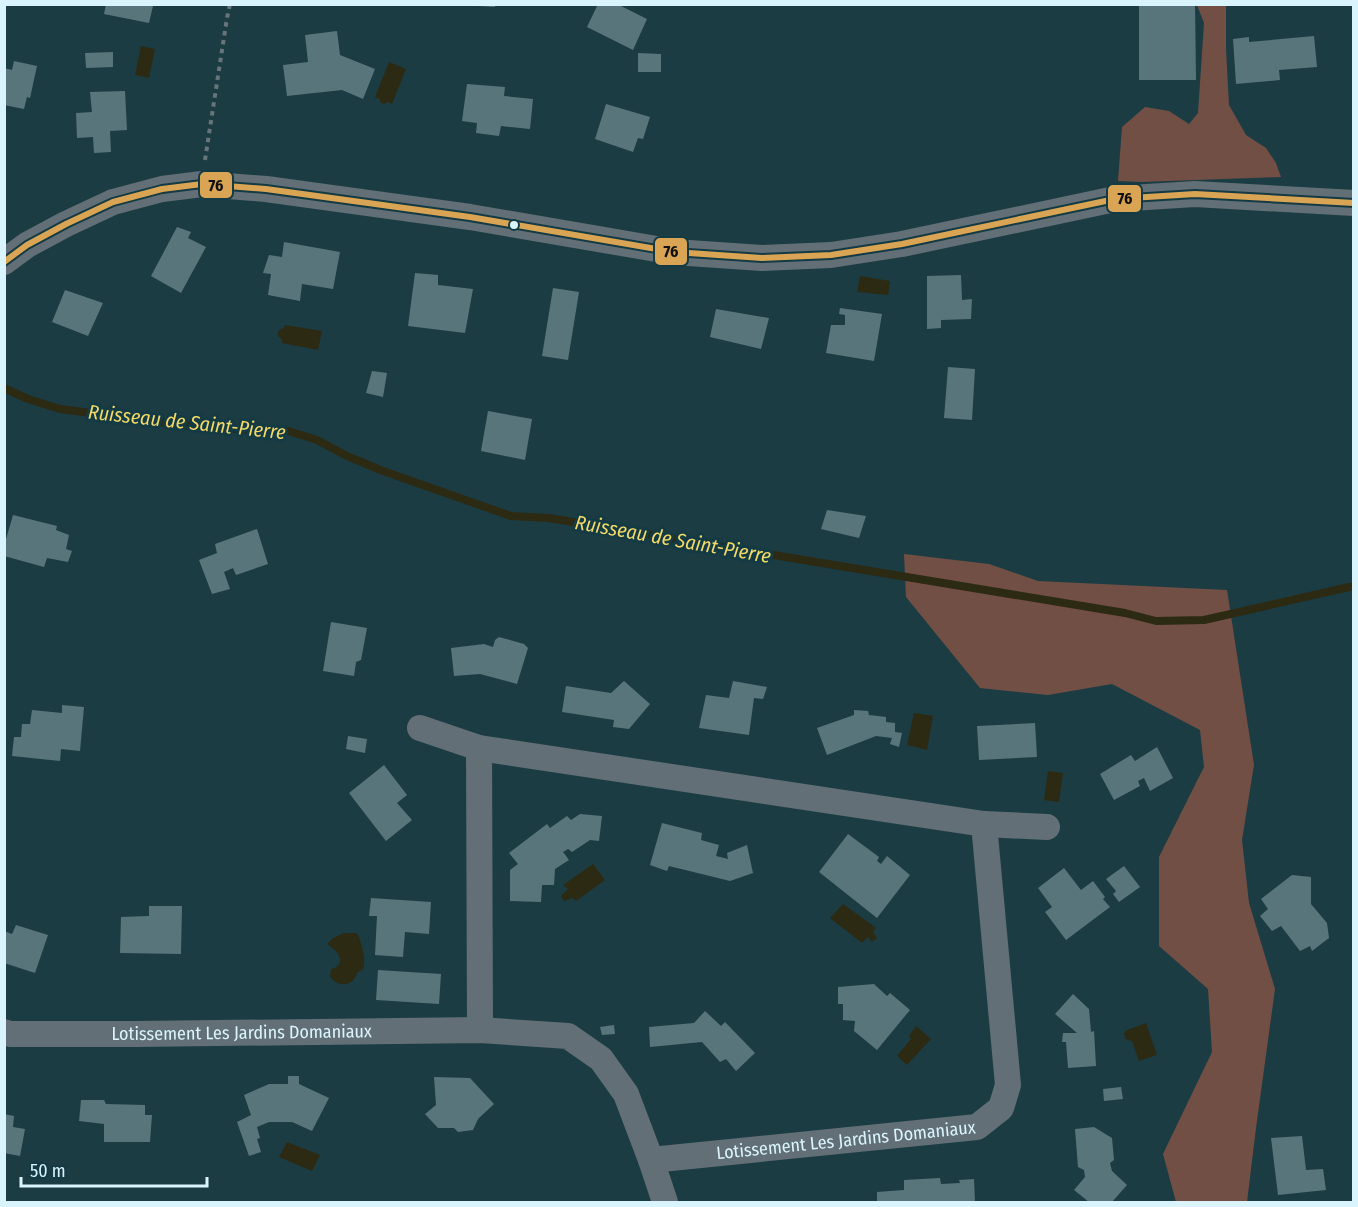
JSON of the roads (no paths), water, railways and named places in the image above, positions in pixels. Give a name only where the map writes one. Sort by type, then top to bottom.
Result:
[{"type":"street","points":[[4,262],[27,245],[113,202],[162,189],[202,184],[266,189],[459,215],[674,252],[762,258],[831,255],[902,244],[1115,199],[1195,194],[1353,203]]},
{"type":"street","points":[[420,728],[479,748],[984,824],[1047,827]]},
{"type":"street","points":[[479,748],[480,1030]]},
{"type":"street","name":"Lotissement Les Jardins Domaniaux","points":[[651,1160],[977,1127],[1001,1108],[1008,1085],[984,824]]},
{"type":"street","name":"Lotissement Les Jardins Domaniaux","points":[[4,1032],[10,1034],[137,1034],[480,1030],[568,1036],[601,1059],[626,1094],[665,1203]]},
{"type":"waterway","name":"Ruisseau de Saint-Pierre","points":[[4,388],[28,399],[60,409],[214,429],[285,430],[317,440],[383,471],[511,516],[549,518],[1125,613],[1156,621],[1204,620],[1354,587]]}]
